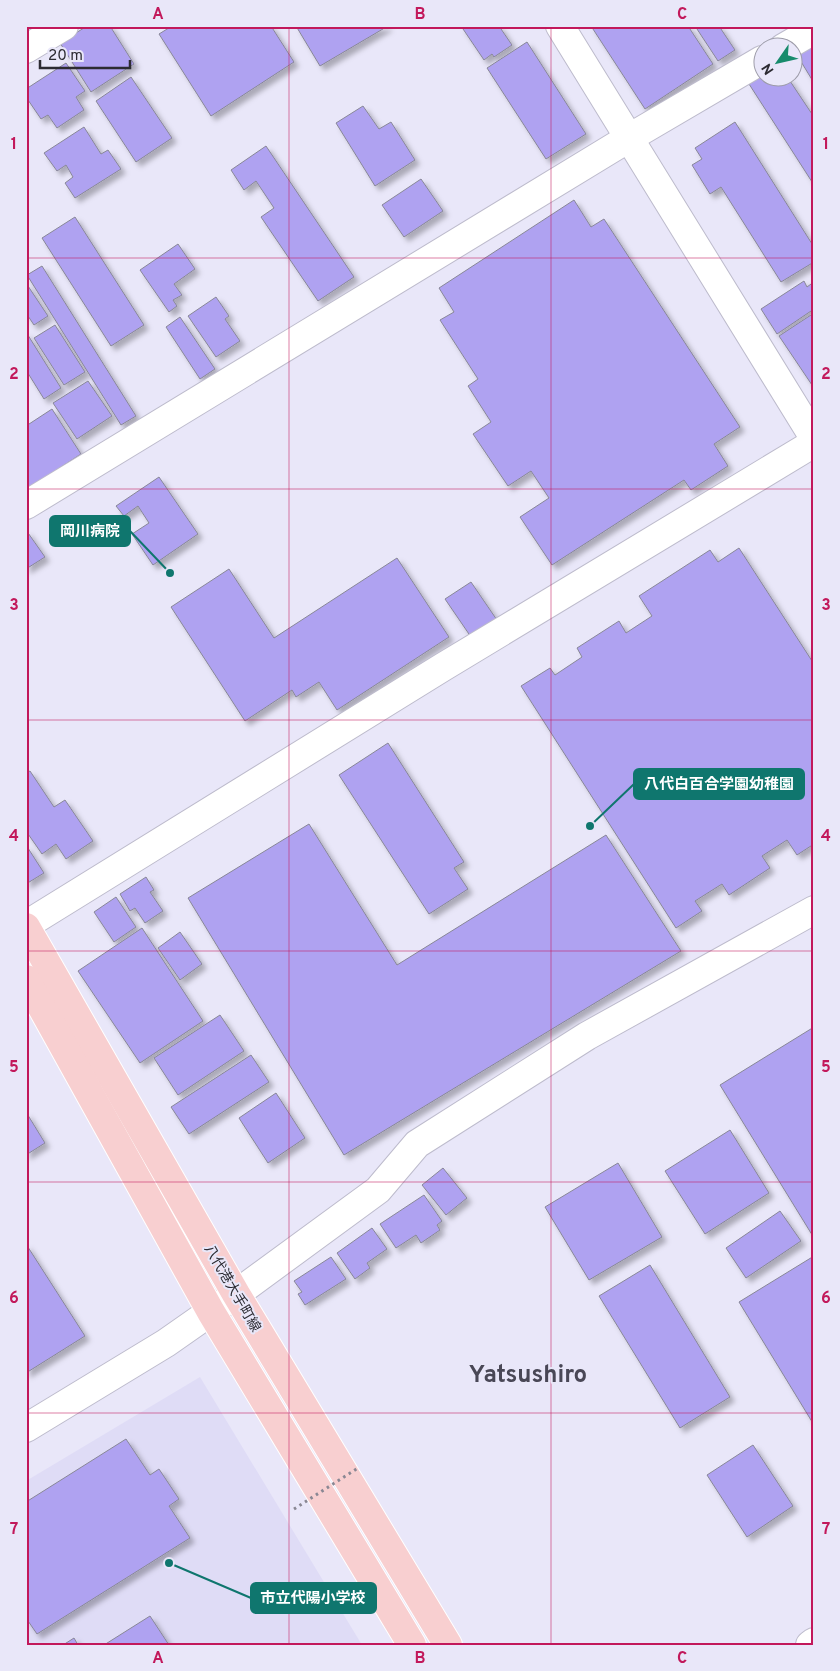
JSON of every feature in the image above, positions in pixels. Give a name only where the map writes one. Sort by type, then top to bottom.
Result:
[{"type":"main road","name":"八代港大手町線","points":[[26,926],[236,1294],[448,1645]]},
{"type":"main road","points":[[26,979],[211,1312],[412,1645]]},
{"type":"street","points":[[26,49],[64,26]]},
{"type":"street","points":[[560,26],[814,438]]},
{"type":"street","points":[[800,38],[814,30]]},
{"type":"street","points":[[26,505],[629,138],[752,66]]},
{"type":"street","points":[[26,926],[426,677],[814,444]]},
{"type":"street","points":[[26,1428],[166,1343],[236,1294],[378,1190],[417,1144],[587,1036],[814,910]]},
{"type":"street","points":[[810,1645],[814,1642]]},
{"type":"path","points":[[294,1509],[358,1468]]},
{"type":"shaded area","points":[[200,1377],[362,1645],[26,1645],[26,1481]]},
{"type":"building","points":[[87,26],[110,26],[134,64],[91,92],[60,43]]},
{"type":"building","points":[[172,26],[271,26],[294,62],[211,116],[159,34]]},
{"type":"building","points":[[296,26],[388,26],[320,66]]},
{"type":"building","points":[[461,26],[499,26],[512,45],[494,57],[492,54],[484,60]]},
{"type":"building","points":[[591,26],[688,26],[713,64],[645,109]]},
{"type":"building","points":[[695,26],[719,26],[735,50],[718,61]]},
{"type":"building","points":[[527,42],[586,134],[546,159],[487,68]]},
{"type":"building","points":[[814,45],[814,83],[802,63],[802,52]]},
{"type":"building","points":[[66,63],[85,91],[76,97],[84,110],[57,128],[48,115],[41,119],[26,97],[26,89]]},
{"type":"building","points":[[131,77],[172,138],[136,162],[96,101]]},
{"type":"building","points":[[752,82],[752,88],[795,88],[814,117],[814,185],[749,84]]},
{"type":"building","points":[[363,106],[379,129],[391,122],[415,160],[375,186],[336,123]]},
{"type":"building","points":[[735,122],[814,247],[814,262],[781,282],[721,187],[710,194],[692,165],[702,159],[695,148]]},
{"type":"building","points":[[84,127],[101,154],[108,150],[121,169],[75,198],[65,183],[73,177],[66,165],[57,171],[44,153]]},
{"type":"building","points":[[266,146],[354,277],[318,301],[261,217],[274,208],[256,181],[244,190],[231,170]]},
{"type":"building","points":[[421,179],[443,211],[404,237],[382,205]]},
{"type":"building","points":[[574,200],[591,227],[604,219],[740,427],[714,444],[728,466],[691,490],[684,480],[552,565],[520,517],[549,498],[531,471],[508,486],[473,434],[491,422],[468,386],[478,379],[440,320],[454,312],[439,288]]},
{"type":"building","points":[[75,217],[144,325],[111,346],[42,238]]},
{"type":"building","points":[[178,244],[195,269],[174,284],[182,295],[173,300],[177,306],[169,312],[140,270]]},
{"type":"building","points":[[42,266],[136,416],[121,425],[27,275]]},
{"type":"building","points":[[804,281],[807,287],[811,284],[814,289],[814,309],[777,334],[761,309]]},
{"type":"building","points":[[26,283],[48,316],[34,325],[26,313]]},
{"type":"building","points":[[216,297],[229,316],[225,319],[240,341],[216,357],[188,316]]},
{"type":"building","points":[[814,313],[814,388],[779,336]]},
{"type":"building","points":[[180,317],[215,369],[200,379],[166,327]]},
{"type":"building","points":[[55,325],[85,372],[64,385],[34,338]]},
{"type":"building","points":[[26,332],[61,388],[44,399],[26,370]]},
{"type":"building","points":[[88,381],[112,416],[77,439],[53,403]]},
{"type":"building","points":[[52,409],[81,454],[26,490],[26,426]]},
{"type":"building","points":[[159,477],[198,534],[153,565],[132,534],[149,523],[138,506],[124,516],[116,506]]},
{"type":"building","points":[[26,530],[45,557],[26,569]]},
{"type":"building","points":[[739,548],[814,664],[814,844],[797,855],[787,840],[762,856],[770,868],[729,895],[722,884],[695,901],[702,911],[676,928],[521,686],[550,668],[555,675],[582,657],[577,648],[619,621],[626,633],[652,616],[639,596],[710,550],[718,562]]},
{"type":"building","points":[[397,558],[449,637],[337,710],[319,682],[296,697],[292,690],[245,721],[171,607],[229,569],[274,638]]},
{"type":"building","points":[[471,582],[497,620],[471,637],[445,599]]},
{"type":"building","points":[[388,743],[464,862],[454,868],[468,889],[429,914],[339,775]]},
{"type":"building","points":[[30,771],[54,807],[65,800],[93,841],[66,859],[56,844],[42,854],[26,831],[26,773]]},
{"type":"building","points":[[309,824],[397,965],[606,835],[681,951],[344,1155],[188,898]]},
{"type":"building","points":[[26,845],[44,873],[26,884]]},
{"type":"building","points":[[146,877],[154,890],[150,892],[163,911],[145,923],[135,908],[130,911],[120,894]]},
{"type":"building","points":[[116,897],[136,927],[114,942],[94,912]]},
{"type":"building","points":[[142,928],[203,1021],[140,1063],[78,971]]},
{"type":"building","points":[[180,932],[202,964],[180,980],[158,948]]},
{"type":"building","points":[[220,1015],[244,1051],[178,1095],[154,1058]]},
{"type":"building","points":[[814,1027],[814,1238],[720,1085]]},
{"type":"building","points":[[251,1055],[269,1082],[189,1134],[171,1107]]},
{"type":"building","points":[[276,1093],[305,1138],[268,1163],[239,1118]]},
{"type":"building","points":[[26,1112],[45,1143],[26,1155]]},
{"type":"building","points":[[730,1130],[769,1193],[705,1234],[665,1171]]},
{"type":"building","points":[[618,1163],[662,1237],[589,1280],[545,1207]]},
{"type":"building","points":[[443,1168],[467,1198],[446,1215],[422,1185]]},
{"type":"building","points":[[424,1195],[442,1221],[437,1225],[440,1230],[421,1243],[416,1235],[396,1248],[380,1224]]},
{"type":"building","points":[[780,1211],[801,1241],[746,1278],[726,1248]]},
{"type":"building","points":[[372,1228],[387,1249],[367,1263],[370,1268],[355,1279],[337,1253]]},
{"type":"building","points":[[26,1244],[85,1336],[26,1373]]},
{"type":"building","points":[[814,1256],[814,1425],[739,1302]]},
{"type":"building","points":[[331,1257],[346,1279],[305,1305],[298,1294],[302,1292],[294,1281]]},
{"type":"building","points":[[650,1265],[730,1397],[680,1428],[599,1296]]},
{"type":"building","points":[[126,1439],[150,1475],[159,1469],[179,1499],[169,1506],[190,1538],[37,1634],[26,1618],[26,1502]]},
{"type":"building","points":[[753,1445],[793,1506],[747,1537],[707,1475]]},
{"type":"building","points":[[150,1616],[169,1645],[104,1645]]},
{"type":"building","points":[[74,1638],[78,1645],[63,1645]]},
{"type":"place","name":"岡川病院","points":[[170,573]]},
{"type":"place","name":"八代白百合学園幼稚園","points":[[590,826]]},
{"type":"place","name":"市立代陽小学校","points":[[169,1563]]},
{"type":"district","name":"Yatsushiro","points":[[528,1374]]}]
